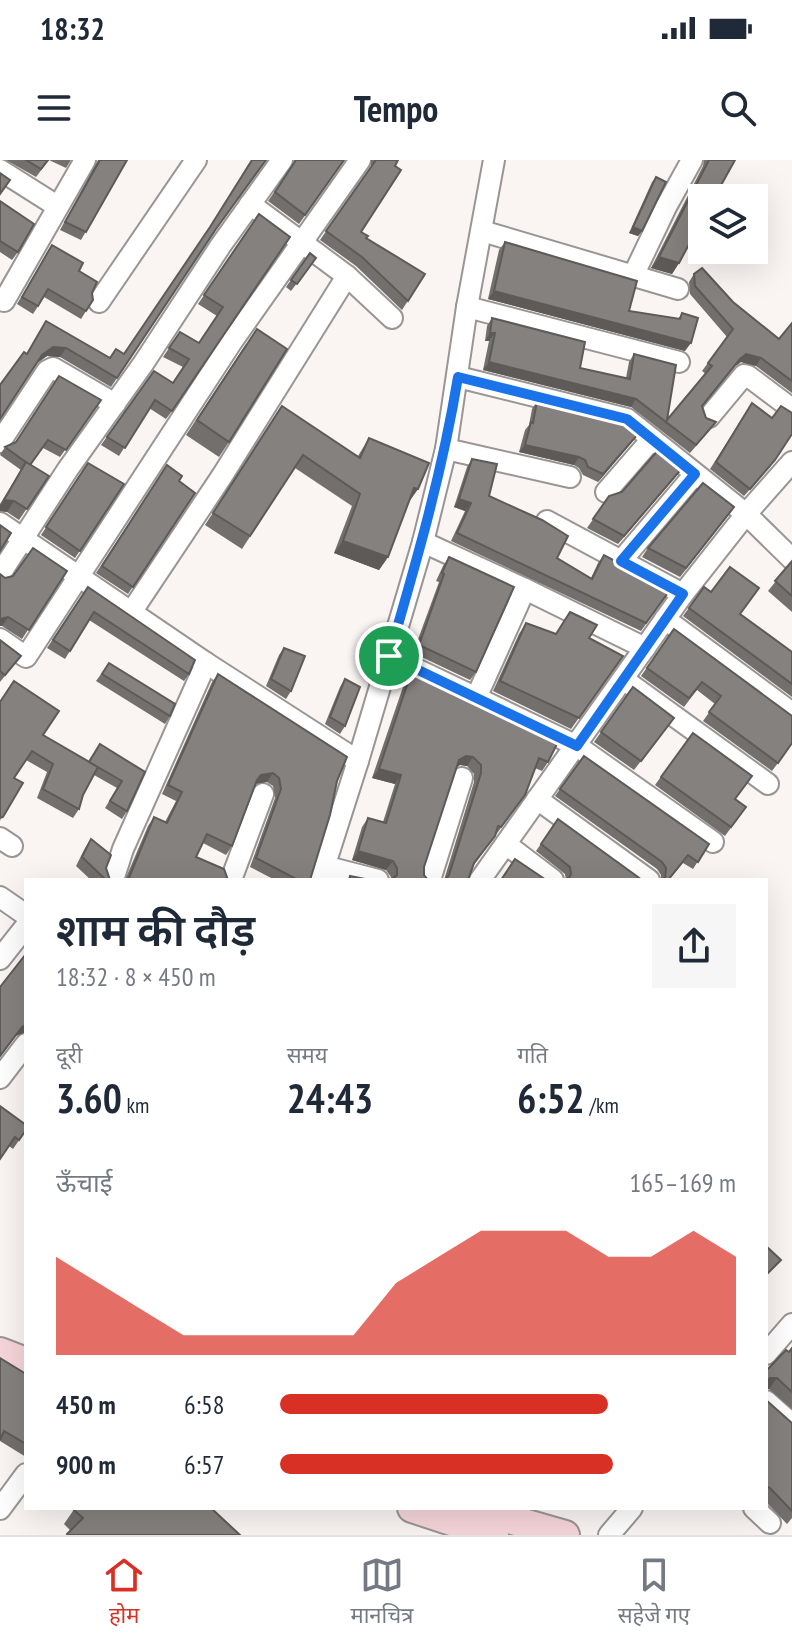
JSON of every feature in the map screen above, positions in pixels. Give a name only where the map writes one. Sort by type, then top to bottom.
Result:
[{"type":"main road","points":[[0,1332],[24,1340]]},
{"type":"main road","points":[[0,1352],[24,1361]]},
{"type":"main road","points":[[430,1510],[485,1516],[565,1535]]},
{"type":"street","points":[[4,301],[85,160]]},
{"type":"street","points":[[99,302],[196,160]]},
{"type":"street","points":[[0,574],[68,469],[282,160]]},
{"type":"street","points":[[0,639],[26,657],[77,575],[301,241],[360,160]]},
{"type":"street","points":[[362,878],[322,873],[423,542],[446,449],[467,307],[494,160]]},
{"type":"street","points":[[633,276],[692,160]]},
{"type":"street","points":[[0,170],[57,206]]},
{"type":"street","points":[[250,204],[347,276],[392,318]]},
{"type":"street","points":[[482,231],[678,289]]},
{"type":"street","points":[[132,611],[222,476],[347,276]]},
{"type":"street","points":[[467,307],[679,362]]},
{"type":"street","points":[[0,442],[47,371],[53,368],[115,404]]},
{"type":"street","points":[[709,417],[744,375],[792,409]]},
{"type":"street","points":[[458,377],[617,416],[638,427],[746,514],[792,559]]},
{"type":"street","points":[[606,492],[652,439]]},
{"type":"street","points":[[446,449],[570,477]]},
{"type":"street","points":[[482,878],[683,594],[792,462]]},
{"type":"street","points":[[621,561],[695,474]]},
{"type":"street","points":[[547,521],[683,594]]},
{"type":"street","points":[[0,523],[206,663],[358,761]]},
{"type":"street","points":[[423,542],[645,648]]},
{"type":"street","points":[[476,698],[525,589]]},
{"type":"street","points":[[665,619],[792,713]]},
{"type":"street","points":[[389,656],[577,746],[713,842]]},
{"type":"street","points":[[114,878],[123,849],[206,663]]},
{"type":"street","points":[[623,679],[768,784]]},
{"type":"street","points":[[431,878],[462,778]]},
{"type":"street","points":[[232,878],[263,794]]},
{"type":"street","points":[[537,799],[646,878]]},
{"type":"street","points":[[507,845],[550,878]]},
{"type":"street","points":[[0,897],[24,914]]},
{"type":"street","points":[[0,959],[24,929]]},
{"type":"street","points":[[0,1078],[24,1047]]},
{"type":"street","points":[[768,1352],[792,1324]]},
{"type":"street","points":[[768,1403],[792,1424]]},
{"type":"street","points":[[0,1509],[24,1477]]},
{"type":"street","points":[[609,1535],[630,1510]]},
{"type":"street","points":[[756,1510],[770,1523]]},
{"type":"building","points":[[26,160],[48,160],[41,169]]},
{"type":"building","points":[[100,160],[127,160],[86,232],[65,222]]},
{"type":"building","points":[[252,160],[266,160],[117,378],[66,348],[53,347],[42,355],[0,419],[0,385],[24,352],[27,354],[46,321],[110,358],[116,349],[124,354]]},
{"type":"building","points":[[296,160],[344,160],[305,215],[275,192]]},
{"type":"building","points":[[376,160],[398,160],[395,166],[401,170],[361,232],[425,274],[408,301],[362,257],[326,231]]},
{"type":"building","points":[[709,160],[735,160],[722,184],[697,184]]},
{"type":"building","points":[[0,173],[10,180],[0,194]]},
{"type":"building","points":[[656,177],[666,182],[642,231],[633,227]]},
{"type":"building","points":[[0,201],[34,224],[18,252],[0,241]]},
{"type":"building","points":[[688,201],[688,246],[679,263],[659,257]]},
{"type":"building","points":[[259,214],[290,237],[172,411],[155,400],[125,448],[107,437],[154,371],[173,383],[189,359],[169,348],[180,332],[199,343],[223,307],[204,295]]},
{"type":"building","points":[[505,242],[637,281],[629,311],[680,319],[682,313],[698,318],[691,343],[494,291]]},
{"type":"building","points":[[52,245],[83,263],[79,271],[97,282],[92,293],[93,300],[86,311],[48,289],[38,306],[22,297]]},
{"type":"building","points":[[310,253],[316,258],[297,284],[291,280]]},
{"type":"building","points":[[702,268],[733,302],[779,339],[792,323],[792,381],[761,358],[746,354],[702,406],[706,418],[716,422],[696,445],[636,399],[489,362],[495,333],[490,333],[492,318],[585,342],[580,368],[630,379],[634,354],[676,365],[667,420],[712,366],[708,363],[733,329],[695,286],[694,274]]},
{"type":"building","points":[[257,329],[287,349],[229,442],[197,420]]},
{"type":"building","points":[[59,376],[101,400],[66,450],[48,440],[30,465],[5,447],[16,442]]},
{"type":"building","points":[[537,401],[626,423],[639,433],[603,474],[588,467],[585,460],[579,457],[525,445]]},
{"type":"building","points":[[752,403],[772,418],[781,406],[792,413],[792,434],[750,489],[716,462]]},
{"type":"building","points":[[282,406],[360,458],[369,438],[429,463],[418,489],[414,488],[388,557],[343,541],[360,494],[303,455],[250,536],[213,513]]},
{"type":"building","points":[[660,448],[683,467],[624,536],[593,519],[609,496],[622,492]]},
{"type":"building","points":[[472,459],[497,464],[489,496],[542,520],[568,536],[557,558],[592,579],[604,555],[670,590],[646,623],[457,533],[471,503],[459,499]]},
{"type":"building","points":[[26,462],[49,476],[27,509],[14,501],[4,500]]},
{"type":"building","points":[[88,463],[124,484],[80,551],[46,527]]},
{"type":"building","points":[[167,465],[182,476],[179,481],[195,493],[133,587],[102,566]]},
{"type":"building","points":[[703,483],[734,507],[686,568],[648,548]]},
{"type":"building","points":[[0,525],[11,533],[0,551]]},
{"type":"building","points":[[33,548],[67,571],[29,630],[8,617],[0,619],[0,574],[5,578],[13,576]]},
{"type":"building","points":[[449,557],[514,587],[476,672],[419,645]]},
{"type":"building","points":[[792,561],[792,596],[775,581]]},
{"type":"building","points":[[730,567],[759,588],[740,614],[792,652],[792,684],[689,608],[704,587],[711,592]]},
{"type":"building","points":[[88,587],[195,660],[189,674],[94,612],[70,651],[53,640]]},
{"type":"building","points":[[570,612],[597,625],[589,638],[623,656],[579,718],[500,681],[526,623],[556,634]]},
{"type":"building","points":[[674,629],[792,716],[792,743],[778,763],[709,712],[721,696],[702,682],[689,698],[647,668]]},
{"type":"building","points":[[0,640],[21,656],[5,675],[0,671]]},
{"type":"building","points":[[284,648],[305,656],[291,691],[271,679]]},
{"type":"building","points":[[109,663],[175,704],[170,716],[102,674]]},
{"type":"building","points":[[412,670],[559,740],[548,762],[539,758],[525,795],[501,827],[498,826],[495,836],[474,863],[469,878],[447,878],[481,765],[473,757],[466,756],[459,760],[424,867],[426,878],[393,878],[397,868],[393,861],[358,851],[368,818],[386,823],[401,775],[379,769]]},
{"type":"building","points":[[218,674],[347,757],[337,781],[311,878],[294,878],[256,858],[281,789],[279,778],[273,773],[261,775],[257,780],[232,846],[207,834],[196,857],[224,869],[227,878],[129,878],[154,817],[167,823],[182,792],[168,785]]},
{"type":"building","points":[[345,679],[360,687],[345,726],[330,717]]},
{"type":"building","points":[[14,681],[59,711],[43,735],[98,767],[79,809],[43,789],[53,764],[32,751],[14,778],[23,783],[0,818],[0,702]]},
{"type":"building","points":[[633,687],[674,718],[641,761],[601,732]]},
{"type":"building","points":[[693,733],[752,776],[735,799],[746,807],[731,827],[661,777]]},
{"type":"building","points":[[100,744],[145,772],[127,811],[110,801],[122,781],[89,762]]},
{"type":"building","points":[[584,756],[709,844],[698,862],[688,855],[670,878],[665,878],[666,868],[662,862],[560,789]]},
{"type":"building","points":[[558,819],[639,878],[569,878],[570,867],[541,844]]},
{"type":"building","points":[[91,839],[111,855],[106,868],[109,878],[104,878],[82,857]]},
{"type":"building","points":[[515,859],[543,878],[502,878]]},
{"type":"building","points":[[24,957],[24,1026],[0,1056],[0,987]]},
{"type":"building","points":[[0,1106],[24,1124],[24,1133],[19,1140],[15,1137],[0,1159]]},
{"type":"building","points":[[768,1248],[781,1260],[768,1273]]},
{"type":"building","points":[[792,1348],[792,1392],[777,1378],[768,1380],[768,1369],[786,1350],[789,1352]]},
{"type":"building","points":[[0,1358],[24,1373],[24,1443],[4,1431],[0,1440]]},
{"type":"building","points":[[768,1402],[792,1423],[792,1511],[770,1488]]},
{"type":"building","points":[[74,1510],[213,1510],[240,1535],[68,1535],[83,1518]]},
{"type":"route","points":[[458,377],[627,419],[695,474],[621,561],[683,594],[577,746],[389,656],[423,542],[446,449],[458,377]]}]
